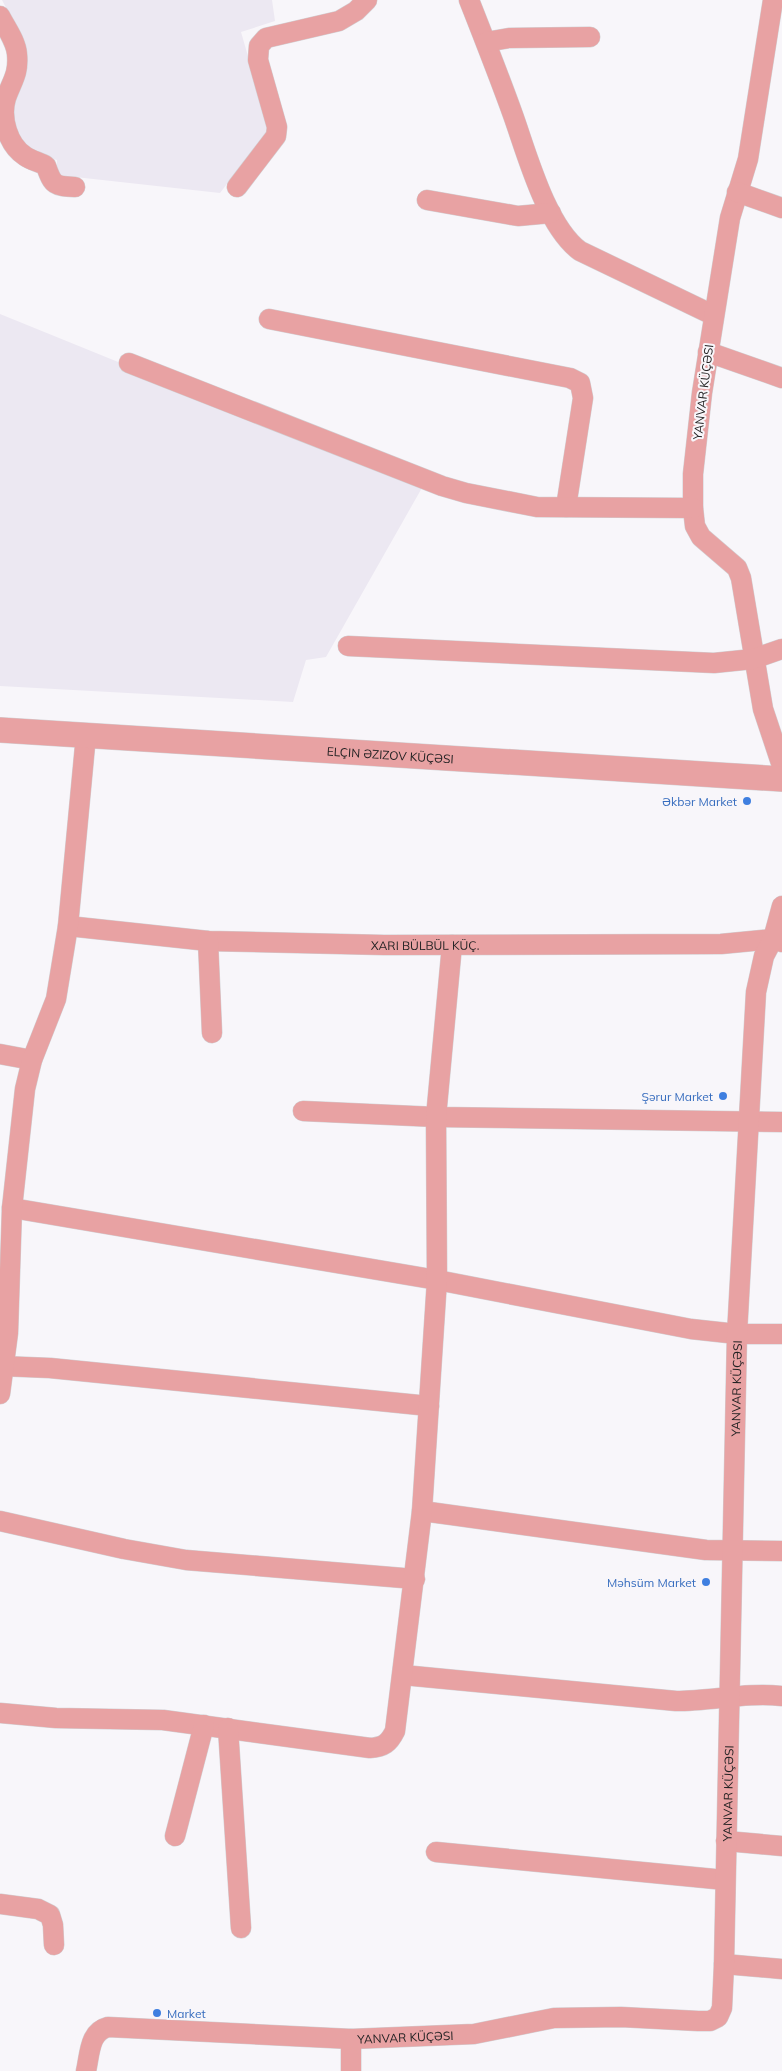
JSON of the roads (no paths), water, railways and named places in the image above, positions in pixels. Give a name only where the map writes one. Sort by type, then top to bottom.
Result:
[{"type":"street","points":[[237,187],[276,136],[277,127],[258,60],[259,46],[266,38],[339,21],[356,11],[368,0]]},
{"type":"street","points":[[469,0],[551,213],[564,236],[580,251],[714,315]]},
{"type":"street","name":"YANVAR KÜÇƏSI","points":[[773,0],[748,159],[730,218],[708,352],[693,474],[693,508],[695,526],[701,537],[737,568],[741,578],[753,659],[763,709],[782,766]]},
{"type":"street","points":[[0,16],[15,45],[18,69],[14,82],[3,99],[4,140],[26,157],[46,166],[52,182],[59,186],[75,187]]},
{"type":"street","points":[[486,42],[509,38],[590,37]]},
{"type":"street","points":[[737,192],[782,208]]},
{"type":"street","points":[[427,200],[518,216],[551,213]]},
{"type":"street","points":[[269,319],[570,378],[580,383],[583,398],[566,507]]},
{"type":"street","points":[[708,352],[782,378]]},
{"type":"street","points":[[129,363],[442,486],[466,493],[537,507],[693,508]]},
{"type":"street","points":[[348,646],[714,663],[753,659],[782,649]]},
{"type":"street","name":"ELÇIN ƏZIZOV KÜÇƏSI","points":[[0,730],[782,779]]},
{"type":"street","points":[[0,1394],[2,1366],[8,1333],[5,1267],[24,1089],[32,1060],[56,999],[68,926],[86,735]]},
{"type":"street","name":"YANVAR KÜÇƏSI","points":[[86,2071],[93,2036],[99,2029],[108,2027],[351,2039],[474,2034],[554,2018],[621,2017],[710,2021],[718,2017],[722,2008],[724,1964],[737,1334],[748,1121],[756,992],[764,956],[778,941],[782,906]]},
{"type":"street","points":[[68,926],[208,941],[452,945],[721,944],[778,941]]},
{"type":"street","points":[[208,941],[212,1033]]},
{"type":"street","points":[[0,1713],[56,1718],[163,1720],[370,1748],[381,1747],[390,1742],[395,1731],[403,1675],[422,1511],[437,1280],[436,1117],[452,945]]},
{"type":"street","points":[[0,1054],[32,1060]]},
{"type":"street","points":[[303,1110],[436,1117],[782,1122]]},
{"type":"street","points":[[12,1208],[437,1280],[691,1329],[737,1334],[782,1334]]},
{"type":"street","points":[[2,1366],[50,1368],[429,1406]]},
{"type":"street","points":[[422,1511],[706,1550],[782,1551]]},
{"type":"street","points":[[0,1521],[124,1549],[186,1560],[415,1578]]},
{"type":"street","points":[[403,1675],[676,1702],[705,1701],[755,1694],[782,1696]]},
{"type":"street","points":[[175,1836],[204,1725]]},
{"type":"street","points":[[228,1728],[241,1928]]},
{"type":"street","points":[[726,1840],[782,1846]]},
{"type":"street","points":[[436,1852],[725,1880]]},
{"type":"street","points":[[0,1904],[38,1909],[50,1915],[53,1926],[54,1945]]},
{"type":"street","points":[[724,1964],[782,1969]]},
{"type":"street","points":[[351,2039],[351,2071]]},
{"type":"place","name":"Əkbər Market","points":[[747,801]]},
{"type":"place","name":"Şərur Market","points":[[723,1096]]},
{"type":"place","name":"Məhsüm Market","points":[[706,1582]]},
{"type":"place","name":"Market","points":[[157,2013]]}]
